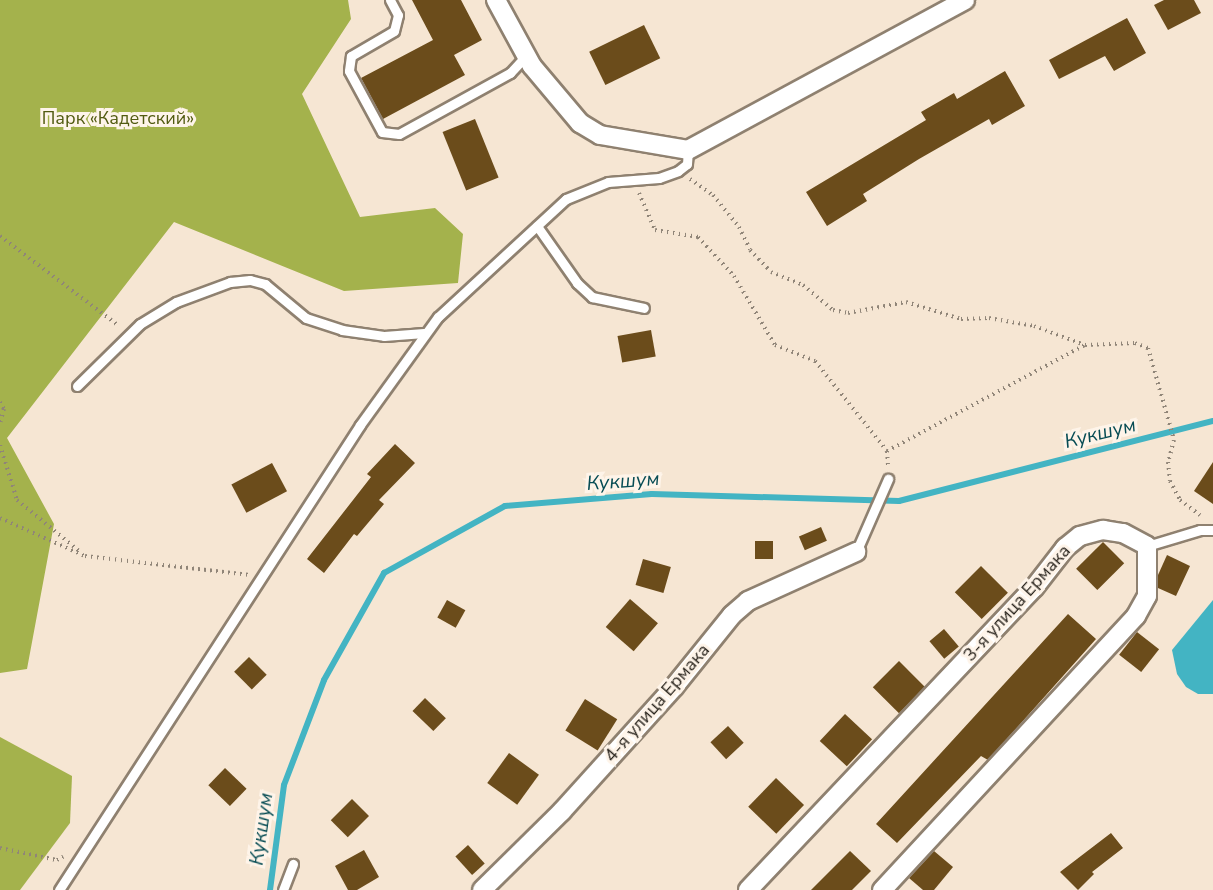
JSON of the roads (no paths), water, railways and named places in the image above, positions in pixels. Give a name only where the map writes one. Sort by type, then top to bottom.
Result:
[{"type":"street","points":[[496,0],[526,56],[580,123],[600,135],[688,150],[965,0]]},
{"type":"street","name":"3-я улица Ермака","points":[[748,890],[1034,588],[1065,548],[1080,536],[1103,530],[1123,533],[1147,546]]},
{"type":"street","points":[[882,890],[1136,616],[1147,596],[1147,546]]},
{"type":"street","name":"4-я улица Ермака","points":[[482,890],[562,811],[674,687],[732,615],[748,602],[856,552]]},
{"type":"lane","points":[[390,0],[398,15],[394,31],[351,56],[349,71],[382,132],[399,134],[510,74],[526,56]]},
{"type":"lane","points":[[58,890],[424,333],[537,226],[579,191],[608,182],[634,181],[678,171],[687,164],[688,150]]},
{"type":"lane","points":[[537,226],[577,284],[592,297],[644,308]]},
{"type":"lane","points":[[77,386],[129,334],[176,302],[230,282],[250,280],[265,284],[306,318],[342,330],[384,336],[424,333]]},
{"type":"lane","points":[[856,552],[888,479]]},
{"type":"lane","points":[[1147,546],[1200,530],[1213,530]]},
{"type":"lane","points":[[283,890],[293,864]]},
{"type":"water","points":[[1213,600],[1213,694],[1198,694],[1186,687],[1177,674],[1172,650]]},
{"type":"waterway","name":"Кукшум","points":[[270,890],[284,785],[324,680],[384,573],[505,506],[652,494],[899,501],[1213,421]]},
{"type":"park label","name":"Парк «Кадетский»","points":[[118,118]]}]
